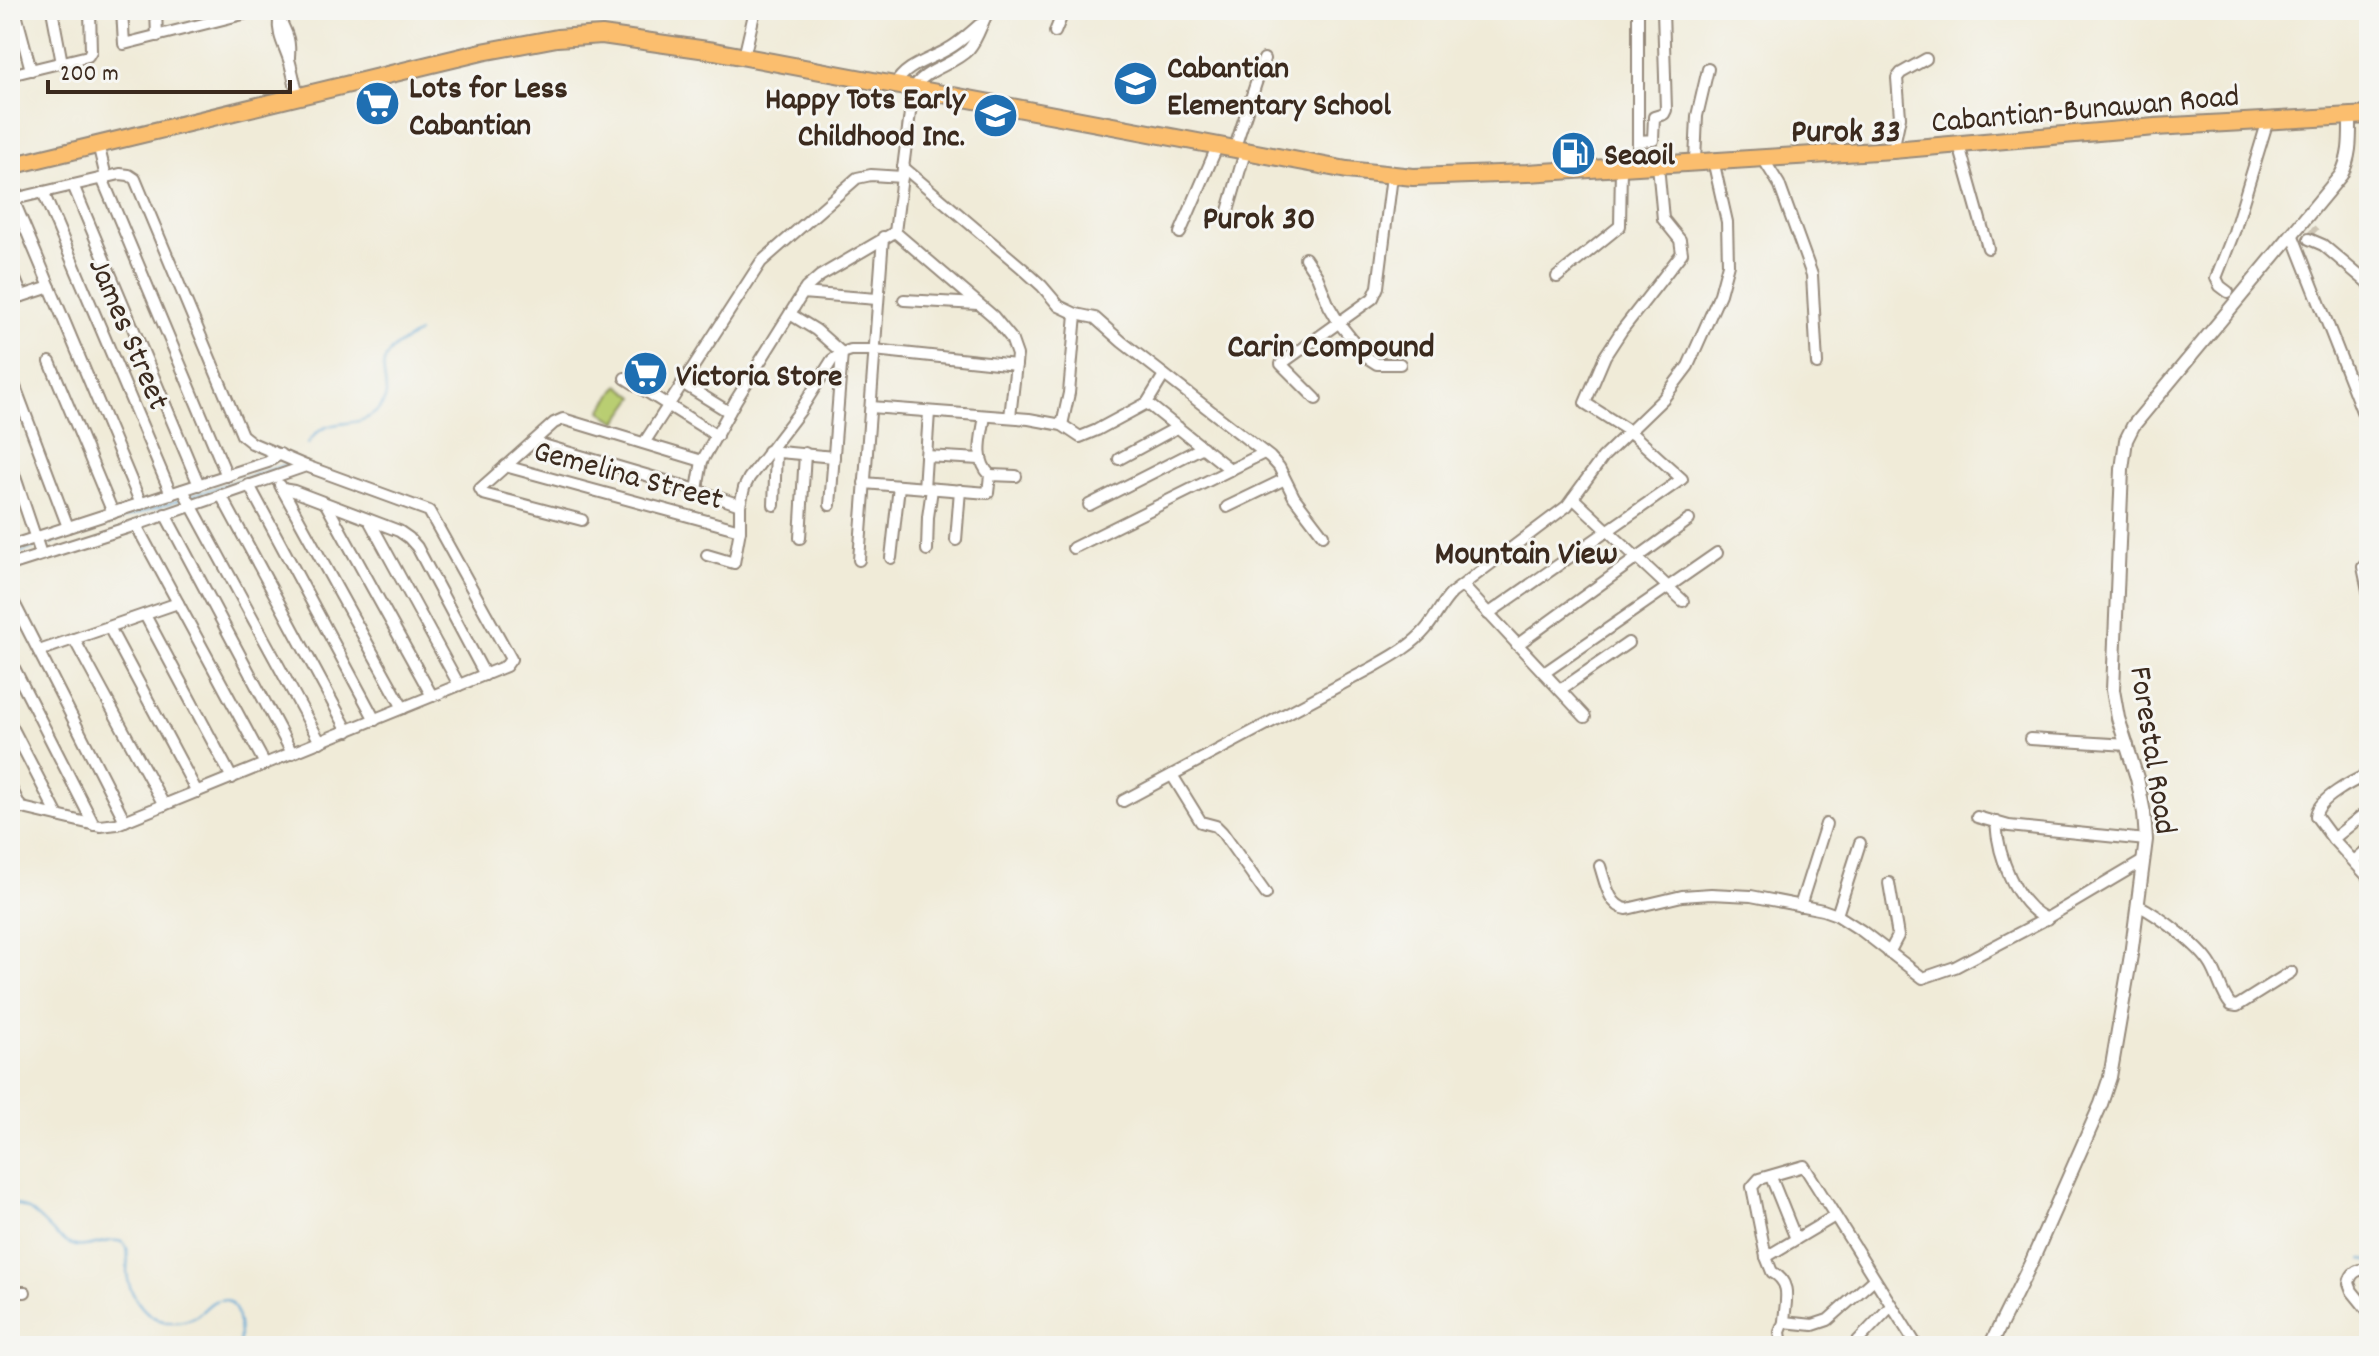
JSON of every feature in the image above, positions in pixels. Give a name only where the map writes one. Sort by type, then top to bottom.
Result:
[{"type":"main road","name":"Cabantian-Bunawan Road","points":[[10,166],[482,52],[580,35],[654,41],[1392,176],[1466,176],[1658,165],[1959,145],[2155,127],[2369,115]]},
{"type":"street","points":[[15,10],[31,70]]},
{"type":"street","points":[[52,10],[62,63]]},
{"type":"street","points":[[10,75],[90,55],[90,10]]},
{"type":"street","points":[[122,10],[124,44],[259,10]]},
{"type":"street","points":[[156,10],[157,36]]},
{"type":"street","points":[[895,232],[913,89],[918,81],[969,48],[989,10]]},
{"type":"street","points":[[1055,32],[1064,10]]},
{"type":"street","points":[[1639,141],[1653,140],[1654,117],[1664,114],[1666,110],[1663,10]]},
{"type":"street","points":[[744,57],[753,11]]},
{"type":"street","points":[[278,14],[286,27],[289,59],[298,96]]},
{"type":"street","points":[[1638,14],[1638,166]]},
{"type":"street","points":[[895,85],[904,73],[949,49],[981,24]]},
{"type":"street","points":[[932,57],[938,70]]},
{"type":"street","points":[[1180,233],[1232,149],[1264,59]]},
{"type":"street","points":[[1893,150],[1900,117],[1897,78],[1926,59]]},
{"type":"street","points":[[1695,161],[1697,119],[1708,69]]},
{"type":"street","name":"Forestal Road","points":[[1990,1346],[2031,1263],[2091,1128],[2110,1077],[2138,905],[2146,840],[2144,813],[2113,690],[2122,469],[2126,440],[2133,426],[2305,232],[2347,164],[2350,117]]},
{"type":"street","points":[[2228,292],[2216,278],[2234,232],[2268,120]]},
{"type":"street","points":[[98,144],[104,178],[227,476]]},
{"type":"street","points":[[1959,145],[1988,248]]},
{"type":"street","points":[[1228,211],[1232,149]]},
{"type":"street","points":[[1762,157],[1779,184],[1812,275],[1817,364]]},
{"type":"street","points":[[1123,801],[1405,648],[1426,629],[1445,600],[1573,498],[1603,457],[1663,399],[1688,366],[1705,332],[1725,281],[1728,264],[1727,222],[1713,160]]},
{"type":"street","points":[[1488,614],[1682,479],[1629,431],[1585,403],[1605,356],[1682,253],[1680,240],[1663,219],[1658,165]]},
{"type":"street","points":[[1557,277],[1620,226],[1621,167]]},
{"type":"street","points":[[644,443],[761,262],[857,178],[902,172],[1022,268],[1059,306],[1095,318],[1275,461],[1283,480],[1323,535]]},
{"type":"street","points":[[10,786],[16,806],[109,826],[485,675],[511,661],[432,513],[306,466],[248,441],[240,431],[138,183],[125,173],[12,200],[141,504]]},
{"type":"street","points":[[1316,399],[1281,364],[1373,298],[1378,287],[1392,176]]},
{"type":"street","points":[[73,185],[199,485]]},
{"type":"street","name":"James Street","points":[[43,192],[171,494]]},
{"type":"street","points":[[697,490],[702,461],[802,293],[820,276],[895,232]]},
{"type":"street","points":[[895,232],[993,316],[1011,338],[1016,365],[1010,417]]},
{"type":"street","points":[[2305,232],[2369,284]]},
{"type":"street","points":[[2305,232],[2369,429]]},
{"type":"street","points":[[859,560],[883,237]]},
{"type":"street","points":[[1305,258],[1339,323],[1371,362],[1400,364]]},
{"type":"street","points":[[10,267],[22,296]]},
{"type":"street","points":[[10,300],[50,287]]},
{"type":"street","points":[[802,293],[877,299]]},
{"type":"street","points":[[904,300],[978,304]]},
{"type":"street","points":[[790,314],[816,330],[842,353]]},
{"type":"street","points":[[1062,425],[1069,393],[1076,314]]},
{"type":"street","points":[[707,555],[734,563],[740,530],[740,505],[749,478],[772,452],[828,365],[842,353],[874,350],[1016,365]]},
{"type":"street","points":[[830,505],[842,353]]},
{"type":"street","points":[[50,362],[113,513]]},
{"type":"street","points":[[871,407],[1010,417],[1062,425],[1080,437],[1147,403],[1164,375]]},
{"type":"street","points":[[11,376],[68,527]]},
{"type":"street","points":[[625,378],[717,436]]},
{"type":"street","points":[[682,383],[729,412]]},
{"type":"street","points":[[1147,403],[1231,470]]},
{"type":"street","points":[[927,550],[929,412]]},
{"type":"street","points":[[985,416],[980,459],[983,467],[990,475],[1016,476]]},
{"type":"street","points":[[582,520],[482,493],[481,487],[554,423],[563,419],[702,461]]},
{"type":"street","points":[[1119,459],[1178,427]]},
{"type":"street","points":[[533,442],[740,505]]},
{"type":"street","points":[[1089,505],[1203,447]]},
{"type":"street","points":[[772,452],[834,457]]},
{"type":"street","points":[[772,452],[774,505]]},
{"type":"street","points":[[800,538],[805,453]]},
{"type":"street","points":[[1073,548],[1264,453]]},
{"type":"street","points":[[10,546],[227,476],[268,462],[280,454]]},
{"type":"street","points":[[926,456],[980,459]]},
{"type":"street","points":[[10,462],[41,554]]},
{"type":"street","points":[[10,565],[306,466]]},
{"type":"street","name":"Gemelina Street","points":[[505,466],[740,530]]},
{"type":"street","points":[[864,483],[988,493],[990,475]]},
{"type":"street","points":[[276,476],[403,708]]},
{"type":"street","points":[[1227,507],[1283,480]]},
{"type":"street","points":[[249,485],[375,720]]},
{"type":"street","points":[[891,558],[899,486]]},
{"type":"street","points":[[282,489],[399,531],[413,542],[485,675]]},
{"type":"street","points":[[183,490],[320,742]]},
{"type":"street","points":[[956,540],[960,490]]},
{"type":"street","points":[[221,495],[348,731]]},
{"type":"street","points":[[1573,498],[1683,601]]},
{"type":"street","points":[[326,504],[432,696]]},
{"type":"street","points":[[165,514],[292,753]]},
{"type":"street","points":[[369,520],[459,685]]},
{"type":"street","points":[[1517,645],[1689,520]]},
{"type":"street","points":[[136,525],[265,764]]},
{"type":"street","points":[[1544,673],[1717,553]]},
{"type":"street","points":[[2369,561],[2363,567],[2369,595]]},
{"type":"street","points":[[1463,586],[1585,717]]},
{"type":"street","points":[[10,595],[125,821]]},
{"type":"street","points":[[39,651],[178,603]]},
{"type":"street","points":[[145,615],[232,778]]},
{"type":"street","points":[[109,627],[197,792]]},
{"type":"street","points":[[74,639],[164,805]]},
{"type":"street","points":[[1560,690],[1628,643]]},
{"type":"street","points":[[10,660],[94,825]]},
{"type":"street","points":[[10,723],[58,816]]},
{"type":"street","points":[[2030,739],[2128,745]]},
{"type":"street","points":[[2369,774],[2340,790],[2320,805],[2316,812],[2333,839],[2369,878]]},
{"type":"street","points":[[1172,775],[1201,822],[1216,826],[1222,832],[1266,894]]},
{"type":"street","points":[[2333,839],[2369,810]]},
{"type":"street","points":[[1977,817],[2009,826],[2146,840]]},
{"type":"street","points":[[1996,822],[1997,839],[2006,867],[2022,898],[2037,915],[2047,919]]},
{"type":"street","points":[[1800,906],[1826,824]]},
{"type":"street","points":[[1837,915],[1860,843]]},
{"type":"street","points":[[2354,861],[2369,848]]},
{"type":"street","points":[[1600,866],[1620,908],[1682,896],[1711,894],[1751,896],[1800,906],[1837,915],[1919,976],[1927,977],[1955,967],[2047,919],[2143,861]]},
{"type":"street","points":[[1889,883],[1898,936],[1889,953]]},
{"type":"street","points":[[2138,905],[2168,924],[2204,956],[2231,1005],[2237,1006],[2291,972]]},
{"type":"street","points":[[1782,1346],[1780,1332],[1784,1322],[1786,1285],[1780,1276],[1772,1272],[1766,1257],[1752,1187],[1759,1179],[1804,1166],[1914,1342],[1902,1346]]},
{"type":"street","points":[[1771,1177],[1796,1239]]},
{"type":"street","points":[[1766,1257],[1835,1216]]},
{"type":"street","points":[[2369,1270],[2358,1270],[2349,1283],[2369,1312]]},
{"type":"street","points":[[1784,1322],[1820,1324],[1874,1279]]},
{"type":"street","points":[[10,1292],[25,1292]]},
{"type":"street","points":[[1853,1346],[1891,1306]]},
{"type":"green space","points":[[619,385],[635,397],[617,422],[601,411]]},
{"type":"waterway","points":[[308,444],[324,428],[361,420],[379,409],[386,395],[384,368],[388,355],[418,333]]},
{"type":"waterway","points":[[191,496],[287,464]]},
{"type":"waterway","points":[[44,545],[182,499]]},
{"type":"waterway","points":[[10,556],[33,548]]},
{"type":"waterway","points":[[10,1202],[33,1213],[56,1235],[76,1246],[112,1241],[124,1243],[128,1250],[127,1272],[133,1294],[153,1317],[169,1322],[184,1321],[215,1301],[223,1299],[230,1302],[237,1314],[239,1346]]},
{"type":"waterway","points":[[2362,1259],[2369,1260]]},
{"type":"tunnel","points":[[2311,229],[2315,233]]},
{"type":"place","name":"Cabantian Elementary School","points":[[1136,84]]},
{"type":"place","name":"Lots for Less Cabantian","points":[[378,104]]},
{"type":"place","name":"Happy Tots Early Childhood Inc.","points":[[996,115]]},
{"type":"place","name":"Seaoil","points":[[1573,153]]},
{"type":"place","name":"Victoria Store","points":[[645,374]]},
{"type":"district","name":"Purok 33","points":[[1846,129]]},
{"type":"district","name":"Purok 30","points":[[1259,216]]},
{"type":"district","name":"Carin Compound","points":[[1331,344]]},
{"type":"district","name":"Mountain View","points":[[1526,551]]}]
